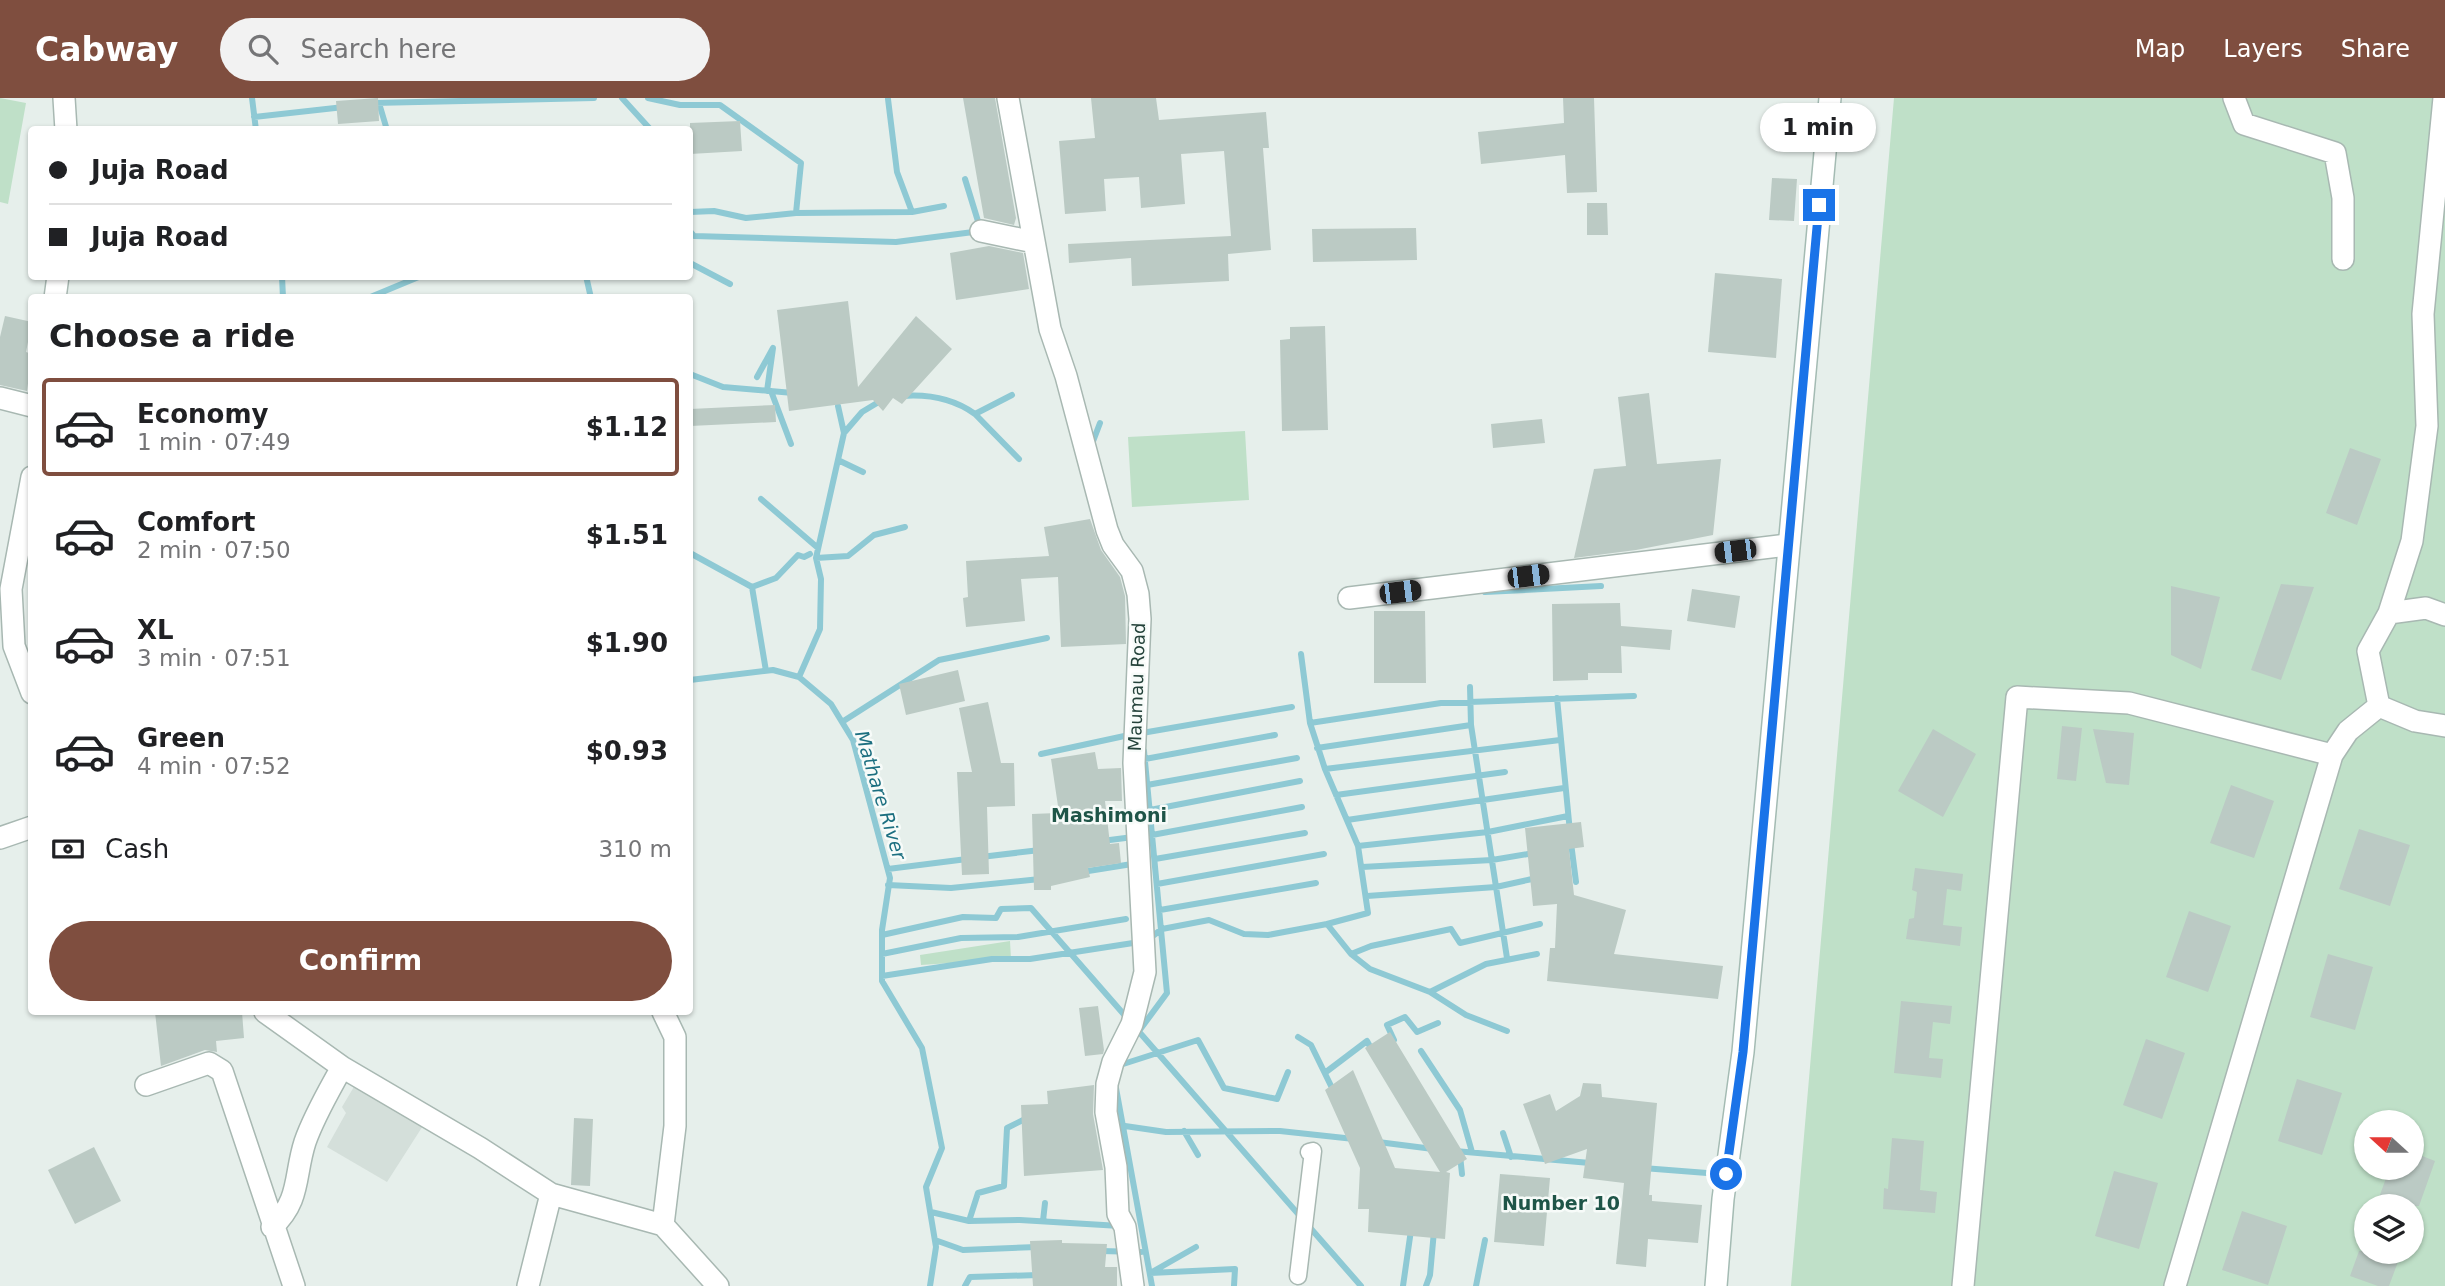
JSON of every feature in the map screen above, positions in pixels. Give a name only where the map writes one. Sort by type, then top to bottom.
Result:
[{"type":"street","points":[[64,98],[66,126]]},
{"type":"street","name":"Maumau Road","points":[[1008,98],[1050,329],[1066,376],[1107,530],[1112,545],[1132,571],[1138,594],[1140,639],[1133,763],[1145,972],[1132,1024],[1107,1084],[1106,1112],[1116,1167],[1118,1214],[1125,1227],[1133,1286]]},
{"type":"street","points":[[1716,1286],[1723,1199],[1743,1052],[1787,545],[1830,98]]},
{"type":"street","points":[[2234,98],[2244,124],[2335,153],[2343,198],[2343,259]]},
{"type":"street","points":[[2379,706],[2368,651],[2389,613],[2412,541],[2427,426],[2423,314],[2444,98]]},
{"type":"street","points":[[981,231],[1034,242]]},
{"type":"street","points":[[0,398],[28,405]]},
{"type":"street","points":[[28,497],[6,622],[28,683]]},
{"type":"street","points":[[1349,598],[1787,545]]},
{"type":"street","points":[[2389,613],[2426,608],[2445,615]]},
{"type":"street","points":[[1963,1286],[2017,697],[2129,704],[2332,755]]},
{"type":"street","points":[[2379,706],[2415,721],[2445,726]]},
{"type":"street","points":[[2175,1286],[2332,755],[2348,731],[2379,706]]},
{"type":"street","points":[[0,838],[28,828]]},
{"type":"street","points":[[269,1015],[342,1067],[480,1147],[551,1194],[663,1225],[718,1286]]},
{"type":"street","points":[[663,1225],[675,1126],[675,1037],[664,1015]]},
{"type":"street","points":[[146,1085],[209,1063],[222,1071],[272,1227],[294,1286]]},
{"type":"street","points":[[272,1227],[286,1214],[293,1200],[306,1140],[342,1067]]},
{"type":"street","points":[[1298,1276],[1313,1152],[1309,1152]]},
{"type":"street","points":[[528,1286],[551,1194]]},
{"type":"shaded area","points":[[358,1080],[426,1121],[387,1182],[327,1147],[346,1113],[342,1107]]},
{"type":"green space","points":[[0,98],[26,103],[8,204],[0,202]]},
{"type":"green space","points":[[1894,98],[2445,98],[2445,1286],[1791,1286]]},
{"type":"green space","points":[[1245,431],[1249,500],[1132,507],[1128,437]]},
{"type":"green space","points":[[1010,941],[1011,959],[921,965],[920,955]]},
{"type":"building","points":[[378,98],[379,121],[338,124],[336,101]]},
{"type":"building","points":[[963,98],[995,98],[1016,218],[1014,225],[984,218]]},
{"type":"building","points":[[1091,98],[1156,98],[1159,120],[1266,112],[1269,148],[1263,148],[1271,250],[1228,254],[1229,281],[1132,286],[1131,258],[1069,263],[1068,244],[1231,236],[1224,151],[1181,154],[1185,204],[1141,208],[1139,177],[1104,179],[1106,211],[1065,214],[1059,141],[1095,138]]},
{"type":"building","points":[[1563,98],[1594,98],[1597,192],[1567,193],[1565,155],[1481,164],[1478,132],[1564,123]]},
{"type":"building","points":[[740,121],[742,151],[693,154],[693,126],[690,126],[690,123]]},
{"type":"building","points":[[1772,178],[1797,179],[1794,221],[1769,220]]},
{"type":"building","points":[[1587,203],[1607,203],[1608,235],[1587,235]]},
{"type":"building","points":[[1416,228],[1417,260],[1313,262],[1312,229]]},
{"type":"building","points":[[989,246],[1023,253],[1029,289],[956,300],[950,253]]},
{"type":"building","points":[[1715,273],[1782,279],[1776,358],[1708,352]]},
{"type":"building","points":[[848,301],[858,387],[916,316],[952,349],[902,404],[893,398],[883,411],[873,400],[789,411],[777,310]]},
{"type":"building","points":[[5,316],[28,321],[27,391],[0,385],[0,337]]},
{"type":"building","points":[[1325,326],[1328,430],[1282,431],[1280,340],[1290,339],[1290,327]]},
{"type":"building","points":[[1649,393],[1657,464],[1721,459],[1713,535],[1636,550],[1574,558],[1594,469],[1626,466],[1618,397]]},
{"type":"building","points":[[775,405],[776,422],[693,426],[693,409]]},
{"type":"building","points":[[1542,419],[1545,443],[1493,448],[1491,424]]},
{"type":"building","points":[[2350,448],[2381,459],[2357,525],[2326,513]]},
{"type":"building","points":[[1090,519],[1101,550],[1120,577],[1125,596],[1126,644],[1061,647],[1058,577],[1021,579],[1025,621],[966,627],[963,598],[968,597],[966,561],[1049,556],[1044,527]]},
{"type":"building","points":[[2281,584],[2314,587],[2281,680],[2251,670]]},
{"type":"building","points":[[2171,586],[2220,597],[2201,669],[2171,655]]},
{"type":"building","points":[[1692,589],[1740,596],[1735,628],[1687,621]]},
{"type":"building","points":[[1620,603],[1621,626],[1672,630],[1670,650],[1621,646],[1622,673],[1588,673],[1588,680],[1553,681],[1552,604]]},
{"type":"building","points":[[1374,611],[1425,611],[1426,683],[1374,683]]},
{"type":"building","points":[[958,670],[965,701],[906,715],[899,684]]},
{"type":"building","points":[[988,702],[1001,763],[1014,763],[1015,806],[987,807],[989,874],[962,875],[957,772],[972,772],[959,708]]},
{"type":"building","points":[[2062,726],[2082,728],[2076,781],[2057,779]]},
{"type":"building","points":[[1933,729],[1976,754],[1943,817],[1898,791]]},
{"type":"building","points":[[2093,729],[2134,733],[2129,785],[2106,783]]},
{"type":"building","points":[[1095,752],[1098,769],[1121,768],[1122,801],[1105,801],[1110,844],[1119,843],[1121,863],[1088,868],[1090,877],[1051,886],[1051,890],[1034,890],[1032,814],[1057,813],[1058,806],[1051,759]]},
{"type":"building","points":[[2231,785],[2274,801],[2254,858],[2210,843]]},
{"type":"building","points":[[1581,822],[1584,847],[1569,849],[1574,895],[1626,910],[1614,954],[1723,966],[1718,999],[1547,981],[1550,948],[1555,948],[1557,904],[1533,906],[1525,828]]},
{"type":"building","points":[[2359,829],[2410,845],[2390,906],[2339,889]]},
{"type":"building","points":[[1915,868],[1963,874],[1961,891],[1947,889],[1943,925],[1962,927],[1960,946],[1906,939],[1909,919],[1914,918],[1917,892],[1912,890]]},
{"type":"building","points":[[2189,911],[2231,926],[2208,992],[2166,977]]},
{"type":"building","points":[[2328,954],[2373,967],[2355,1030],[2310,1017]]},
{"type":"building","points":[[1901,1001],[1952,1006],[1950,1024],[1933,1022],[1929,1058],[1943,1059],[1941,1078],[1894,1073]]},
{"type":"building","points":[[1098,1006],[1103,1054],[1085,1056],[1079,1008]]},
{"type":"building","points":[[155,1015],[242,1015],[244,1038],[216,1041],[217,1052],[205,1050],[161,1066]]},
{"type":"building","points":[[1390,1032],[1467,1159],[1446,1172],[1450,1173],[1445,1239],[1368,1232],[1369,1209],[1358,1209],[1360,1168],[1325,1090],[1353,1070],[1395,1168],[1440,1172],[1365,1048]]},
{"type":"building","points":[[2146,1039],[2185,1053],[2162,1119],[2123,1105]]},
{"type":"building","points":[[2297,1079],[2342,1093],[2322,1155],[2278,1141]]},
{"type":"building","points":[[1583,1083],[1601,1084],[1602,1097],[1657,1103],[1649,1195],[1652,1195],[1652,1201],[1702,1205],[1698,1243],[1648,1239],[1646,1267],[1616,1264],[1624,1183],[1583,1178],[1587,1149],[1545,1164],[1523,1104],[1550,1094],[1556,1111],[1580,1096]]},
{"type":"building","points":[[1094,1085],[1093,1114],[1103,1170],[1024,1176],[1021,1105],[1048,1104],[1047,1091]]},
{"type":"building","points":[[574,1118],[593,1119],[590,1186],[571,1185]]},
{"type":"building","points":[[1892,1138],[1924,1141],[1920,1190],[1937,1192],[1935,1213],[1883,1209],[1884,1188],[1888,1189]]},
{"type":"building","points":[[94,1147],[121,1201],[75,1224],[48,1170]]},
{"type":"building","points":[[2424,1157],[2435,1161],[2423,1194],[2380,1194],[2385,1180],[2424,1180]]},
{"type":"building","points":[[2114,1171],[2158,1183],[2139,1249],[2095,1236]]},
{"type":"building","points":[[1500,1174],[1550,1178],[1544,1246],[1494,1242]]},
{"type":"building","points":[[2242,1211],[2287,1226],[2268,1285],[2222,1270]]},
{"type":"building","points":[[1062,1240],[1062,1243],[1107,1244],[1105,1267],[1117,1267],[1117,1286],[1033,1286],[1030,1241]]},
{"type":"building","points":[[2354,1264],[2397,1264],[2389,1286],[2378,1286],[2350,1276]]},
{"type":"waterway","name":"Mathare River","points":[[252,98],[256,126]]},
{"type":"waterway","points":[[372,103],[594,98]]},
{"type":"waterway","points":[[622,98],[647,126]]},
{"type":"waterway","points":[[648,98],[680,105],[720,105],[801,163],[796,213]]},
{"type":"waterway","points":[[888,99],[897,172],[912,212]]},
{"type":"waterway","points":[[379,103],[386,126]]},
{"type":"waterway","points":[[254,117],[344,107]]},
{"type":"waterway","points":[[693,235],[896,242],[981,231],[965,179]]},
{"type":"waterway","points":[[693,212],[714,211],[746,218],[796,213],[912,212],[944,206]]},
{"type":"waterway","points":[[693,265],[730,284]]},
{"type":"waterway","name":"Mathare River","points":[[282,280],[283,294]]},
{"type":"waterway","points":[[378,294],[411,280]]},
{"type":"waterway","points":[[587,280],[590,294]]},
{"type":"waterway","points":[[757,377],[773,348],[767,391]]},
{"type":"waterway","points":[[693,375],[723,387],[793,393]]},
{"type":"waterway","points":[[771,391],[791,444]]},
{"type":"waterway","points":[[902,396],[940,399],[975,414],[1012,395]]},
{"type":"waterway","points":[[799,677],[820,629],[821,579],[816,558],[844,433],[862,412],[882,400]]},
{"type":"waterway","points":[[838,406],[844,433]]},
{"type":"waterway","points":[[975,414],[1019,459]]},
{"type":"waterway","points":[[1092,444],[1100,423]]},
{"type":"waterway","points":[[840,461],[863,472]]},
{"type":"waterway","points":[[761,499],[818,548]]},
{"type":"waterway","points":[[816,558],[848,556],[874,535],[905,527]]},
{"type":"waterway","points":[[752,587],[776,578],[798,555],[804,557],[810,554]]},
{"type":"waterway","points":[[693,555],[752,587],[766,671]]},
{"type":"waterway","points":[[1485,592],[1601,586]]},
{"type":"waterway","points":[[842,722],[939,660],[1047,638]]},
{"type":"waterway","points":[[1301,654],[1310,723],[1325,769],[1358,846],[1368,913],[1327,924]]},
{"type":"waterway","name":"Mathare River","points":[[693,680],[773,670],[799,677],[831,704],[853,740],[890,878],[882,930],[882,981],[922,1048],[942,1148],[926,1187],[936,1247],[930,1286]]},
{"type":"waterway","points":[[1470,687],[1471,725],[1507,958]]},
{"type":"waterway","points":[[1310,723],[1441,703],[1634,696]]},
{"type":"waterway","points":[[1557,698],[1570,832]]},
{"type":"waterway","points":[[1142,733],[1292,707]]},
{"type":"waterway","points":[[1317,748],[1471,725]]},
{"type":"waterway","points":[[1041,754],[1129,735]]},
{"type":"waterway","points":[[1145,759],[1275,735]]},
{"type":"waterway","points":[[1325,769],[1560,740]]},
{"type":"waterway","points":[[1139,1031],[1167,993],[1144,751]]},
{"type":"waterway","points":[[1147,785],[1297,758]]},
{"type":"waterway","points":[[1336,795],[1505,772]]},
{"type":"waterway","points":[[1150,810],[1300,781]]},
{"type":"waterway","points":[[1347,820],[1564,788]]},
{"type":"waterway","points":[[1152,835],[1302,807]]},
{"type":"waterway","points":[[1358,846],[1488,832],[1568,816]]},
{"type":"waterway","points":[[1155,859],[1305,833]]},
{"type":"waterway","points":[[1102,841],[1133,837]]},
{"type":"waterway","points":[[1571,843],[1576,882]]},
{"type":"waterway","points":[[981,857],[1040,850]]},
{"type":"waterway","points":[[1157,884],[1324,854]]},
{"type":"waterway","points":[[1362,867],[1492,860],[1528,854]]},
{"type":"waterway","points":[[888,869],[967,859]]},
{"type":"waterway","points":[[1082,872],[1132,864]]},
{"type":"waterway","points":[[888,885],[951,888],[1040,879]]},
{"type":"waterway","points":[[1367,896],[1496,887],[1532,879]]},
{"type":"waterway","points":[[1160,910],[1316,883]]},
{"type":"waterway","points":[[882,935],[963,917],[996,918],[1001,909],[1031,908],[1127,1018]]},
{"type":"waterway","points":[[882,954],[961,938],[1018,937],[1126,919]]},
{"type":"waterway","points":[[882,976],[992,959],[1030,959],[1146,941],[1162,929],[1209,920],[1244,934],[1268,935],[1327,924],[1351,954],[1370,969],[1430,992],[1466,1015],[1507,1031]]},
{"type":"waterway","points":[[1351,954],[1371,946],[1451,929],[1460,943],[1540,924]]},
{"type":"waterway","points":[[1430,992],[1486,964],[1537,954]]},
{"type":"waterway","points":[[1394,1040],[1387,1025],[1405,1017],[1417,1032],[1438,1023]]},
{"type":"waterway","points":[[1134,1026],[1361,1286]]},
{"type":"waterway","points":[[1298,1037],[1311,1045],[1334,1092]]},
{"type":"waterway","points":[[1117,1066],[1198,1040],[1224,1088],[1277,1099],[1288,1072]]},
{"type":"waterway","points":[[1326,1072],[1367,1041],[1373,1052]]},
{"type":"waterway","points":[[1421,1051],[1460,1110],[1472,1152]]},
{"type":"waterway","points":[[1116,1088],[1152,1286]]},
{"type":"waterway","points":[[969,1221],[978,1193],[1004,1186],[1007,1128],[1029,1117]]},
{"type":"waterway","points":[[1125,1126],[1166,1132],[1280,1131],[1354,1139]]},
{"type":"waterway","points":[[1184,1131],[1198,1155]]},
{"type":"waterway","points":[[1503,1133],[1511,1157]]},
{"type":"waterway","points":[[1378,1142],[1433,1149]]},
{"type":"waterway","points":[[1455,1151],[1590,1163]]},
{"type":"waterway","points":[[1460,1155],[1462,1174]]},
{"type":"waterway","points":[[1643,1168],[1707,1173]]},
{"type":"waterway","points":[[1043,1221],[1045,1203]]},
{"type":"waterway","points":[[931,1212],[969,1221],[1020,1220],[1120,1226]]},
{"type":"waterway","points":[[1403,1286],[1411,1230]]},
{"type":"waterway","points":[[1426,1286],[1430,1275],[1434,1231]]},
{"type":"waterway","points":[[935,1240],[963,1250],[1037,1247]]},
{"type":"waterway","points":[[1476,1286],[1485,1240]]},
{"type":"waterway","points":[[1152,1272],[1196,1247]]},
{"type":"waterway","points":[[1101,1251],[1141,1252]]},
{"type":"waterway","points":[[1150,1273],[1235,1269],[1234,1286]]},
{"type":"waterway","points":[[965,1286],[970,1277],[1038,1275]]},
{"type":"district","name":"Mashimoni","points":[[1109,815]]},
{"type":"district","name":"Number 10","points":[[1561,1203]]},
{"type":"route","points":[[1726,1174],[1743,1052],[1819,205]]}]
